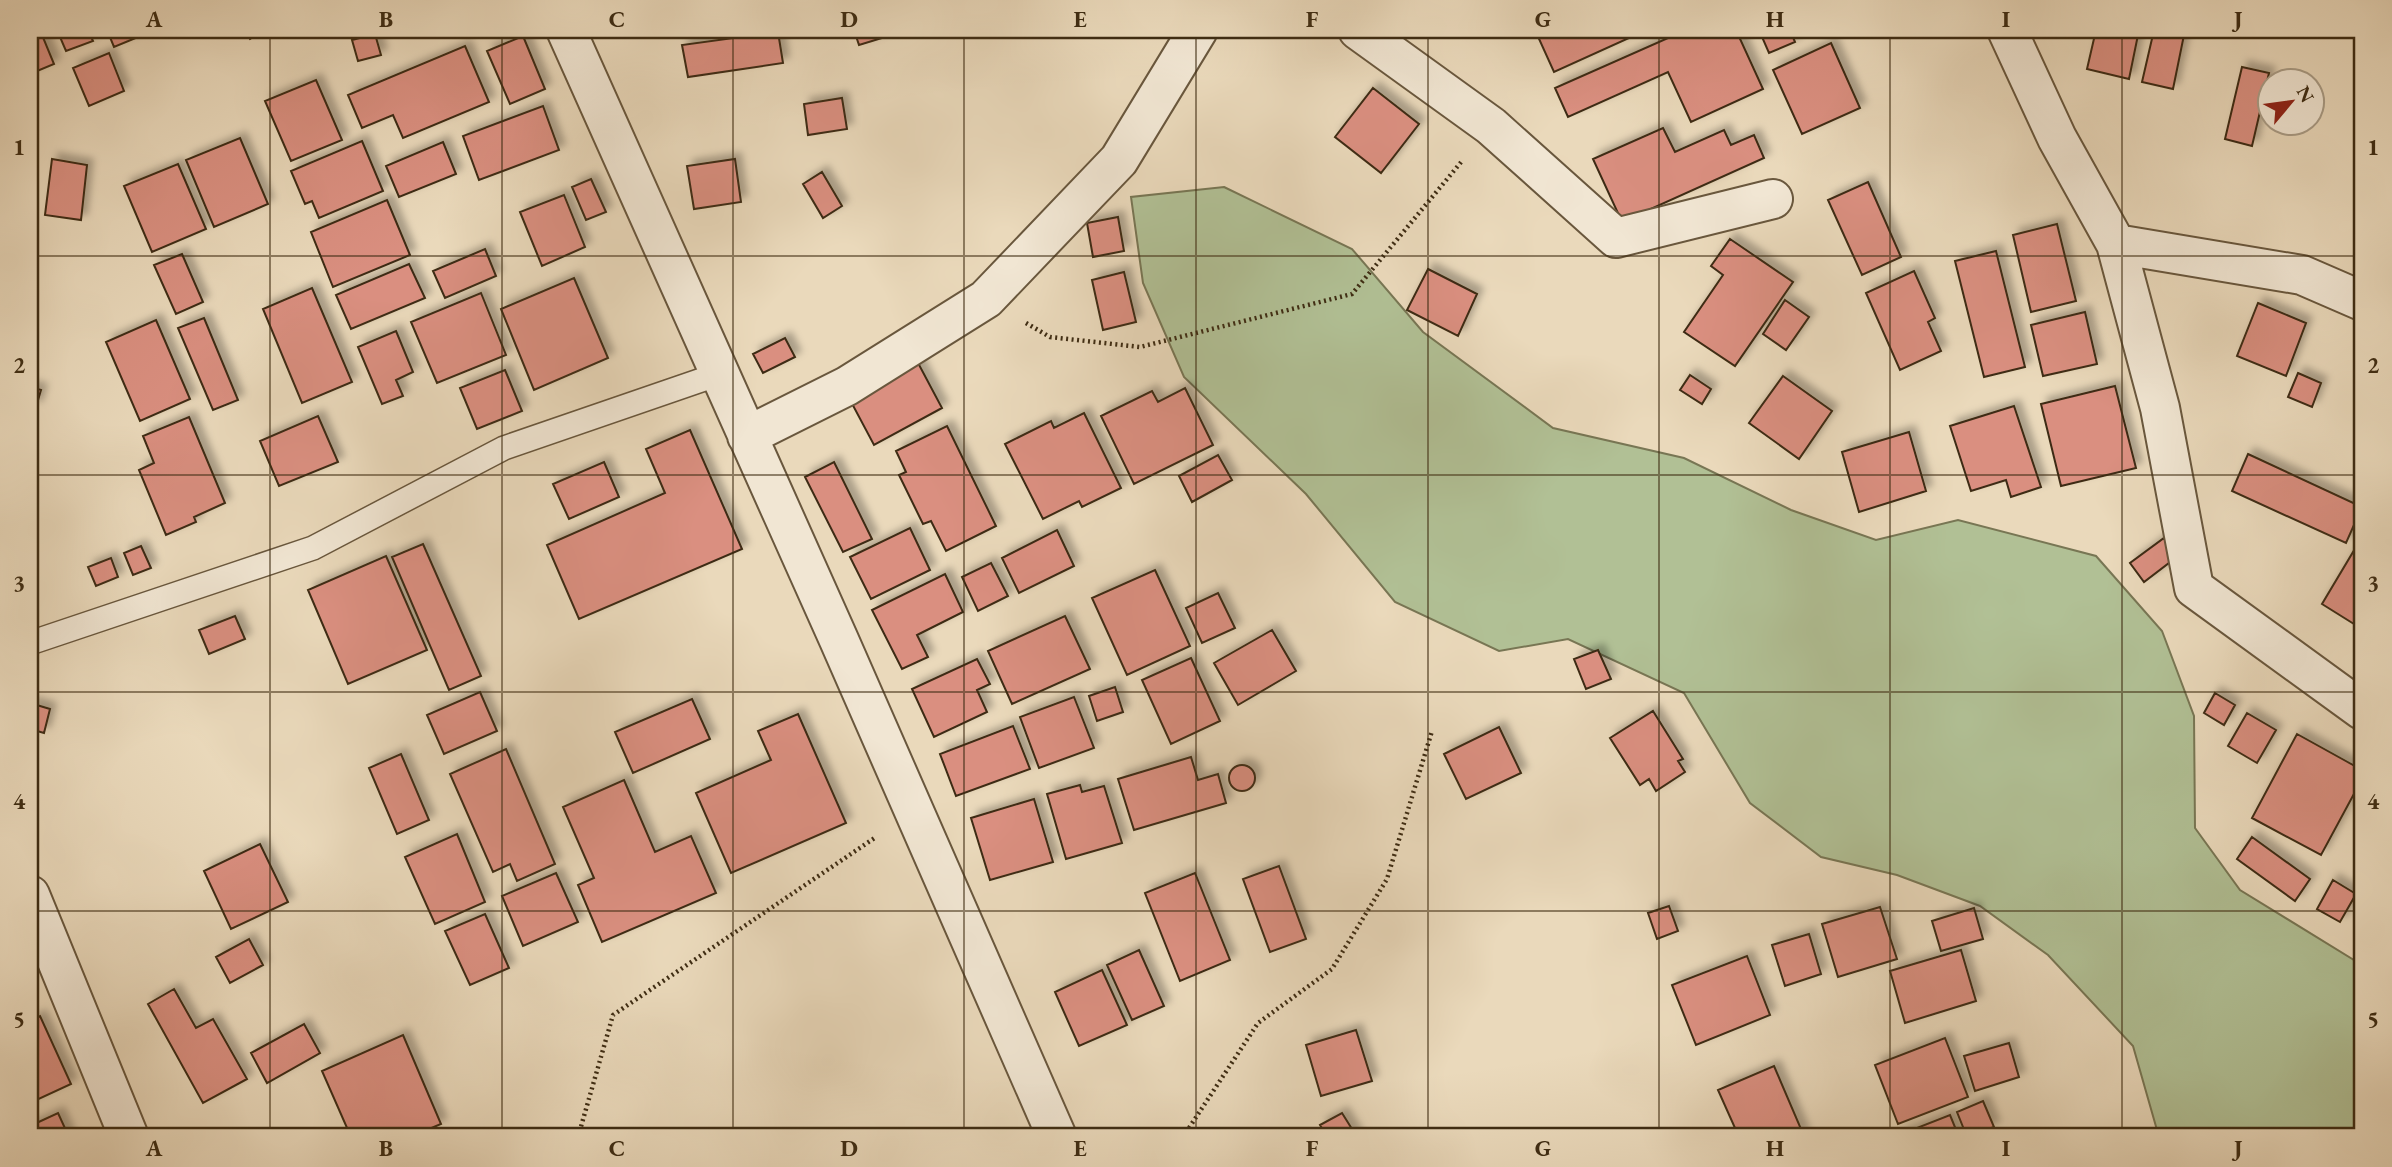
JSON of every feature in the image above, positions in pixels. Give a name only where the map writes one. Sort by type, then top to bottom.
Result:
[{"type":"street","points":[[566,30],[1057,1137]]},
{"type":"street","points":[[747,436],[847,386],[986,299],[1119,160],[1198,30]]},
{"type":"street","points":[[1358,30],[1491,126],[1616,238],[1773,199]]},
{"type":"street","points":[[2007,30],[2057,138],[2116,244],[2160,408],[2194,588],[2362,710]]},
{"type":"street","points":[[2116,244],[2302,275],[2362,301]]},
{"type":"street","points":[[30,895],[129,1137]]},
{"type":"lane","points":[[30,643],[313,548],[504,448],[719,374]]},
{"type":"path","points":[[986,299],[1050,337],[1140,347],[1352,294],[1491,126]]},
{"type":"path","points":[[1183,1137],[1258,1023],[1332,969],[1387,879],[1433,731]]},
{"type":"path","points":[[578,1137],[613,1015],[914,812]]},
{"type":"green space","points":[[1224,187],[1352,249],[1423,332],[1553,428],[1684,458],[1791,510],[1876,540],[1958,520],[2096,556],[2162,631],[2194,716],[2195,828],[2240,890],[2362,965],[2362,1137],[2159,1137],[2133,1046],[2048,955],[1980,906],[1897,875],[1821,857],[1750,803],[1684,693],[1568,639],[1499,651],[1395,602],[1306,494],[1184,377],[1143,283],[1131,197]]},
{"type":"building","points":[[30,30],[40,30],[54,64],[30,74]]},
{"type":"building","points":[[57,30],[88,30],[93,41],[66,51]]},
{"type":"building","points":[[107,30],[155,30],[114,47]]},
{"type":"building","points":[[244,30],[265,30],[250,39]]},
{"type":"building","points":[[854,30],[908,30],[859,45]]},
{"type":"building","points":[[1535,30],[1626,30],[1629,38],[1554,72]]},
{"type":"building","points":[[1686,30],[1736,30],[1763,89],[1691,122],[1668,72],[1568,117],[1555,88]]},
{"type":"building","points":[[1759,30],[1790,30],[1795,42],[1769,53]]},
{"type":"building","points":[[2096,30],[2139,30],[2129,79],[2087,69]]},
{"type":"building","points":[[2154,30],[2185,30],[2173,89],[2142,82]]},
{"type":"building","points":[[778,32],[783,63],[688,77],[682,45]]},
{"type":"building","points":[[375,34],[381,55],[358,61],[352,40]]},
{"type":"building","points":[[523,36],[545,89],[510,104],[487,51]]},
{"type":"building","points":[[1831,43],[1860,108],[1802,134],[1773,70]]},
{"type":"building","points":[[465,46],[489,102],[403,138],[393,115],[362,128],[348,95]]},
{"type":"building","points":[[109,53],[124,91],[89,106],[73,68]]},
{"type":"building","points":[[2242,67],[2256,70],[2256,129],[2252,146],[2225,139]]},
{"type":"building","points":[[316,80],[342,140],[291,161],[265,101]]},
{"type":"building","points":[[1373,88],[1419,124],[1381,173],[1335,137]]},
{"type":"building","points":[[842,98],[847,129],[808,135],[804,104]]},
{"type":"building","points":[[543,106],[559,150],[479,180],[463,136]]},
{"type":"building","points":[[1663,128],[1675,152],[1724,130],[1731,145],[1754,135],[1764,158],[1622,222],[1593,159]]},
{"type":"building","points":[[240,138],[268,204],[214,227],[186,160]]},
{"type":"building","points":[[362,141],[383,191],[319,218],[312,201],[305,204],[291,171]]},
{"type":"building","points":[[443,142],[456,174],[399,197],[386,166]]},
{"type":"building","points":[[52,159],[87,165],[81,220],[45,215]]},
{"type":"building","points":[[735,159],[741,202],[694,209],[687,166]]},
{"type":"building","points":[[178,164],[206,229],[152,252],[124,186]]},
{"type":"building","points":[[822,172],[842,206],[823,218],[803,184]]},
{"type":"building","points":[[591,179],[606,212],[586,220],[572,187]]},
{"type":"building","points":[[1868,182],[1901,257],[1862,275],[1828,200]]},
{"type":"building","points":[[564,195],[585,247],[542,266],[520,212]]},
{"type":"building","points":[[387,200],[410,255],[333,287],[311,232]]},
{"type":"building","points":[[1118,217],[1124,251],[1093,257],[1087,223]]},
{"type":"building","points":[[2057,224],[2076,301],[2031,312],[2013,235]]},
{"type":"building","points":[[1730,239],[1793,282],[1735,366],[1684,332],[1723,275],[1711,266]]},
{"type":"building","points":[[485,249],[496,276],[445,298],[433,271]]},
{"type":"building","points":[[1996,251],[2025,367],[1984,377],[1955,261]]},
{"type":"building","points":[[182,254],[203,302],[176,314],[154,265]]},
{"type":"building","points":[[409,264],[425,298],[351,329],[336,295]]},
{"type":"building","points":[[1428,269],[1477,294],[1458,336],[1407,310]]},
{"type":"building","points":[[1914,271],[1935,318],[1928,322],[1941,351],[1900,370],[1866,293]]},
{"type":"building","points":[[1124,272],[1136,322],[1103,330],[1092,280]]},
{"type":"building","points":[[574,278],[608,358],[534,390],[501,309]]},
{"type":"building","points":[[312,288],[352,382],[302,403],[263,309]]},
{"type":"building","points":[[481,293],[506,355],[437,383],[411,322]]},
{"type":"building","points":[[1785,300],[1809,317],[1786,350],[1763,334]]},
{"type":"building","points":[[2258,303],[2306,323],[2286,376],[2237,356]]},
{"type":"building","points":[[2085,312],[2097,364],[2043,376],[2031,325]]},
{"type":"building","points":[[204,318],[238,400],[213,410],[178,328]]},
{"type":"building","points":[[156,320],[190,399],[140,421],[106,342]]},
{"type":"building","points":[[396,331],[413,372],[396,380],[403,396],[382,404],[358,347]]},
{"type":"building","points":[[785,338],[795,357],[763,373],[753,354]]},
{"type":"building","points":[[917,361],[942,408],[874,445],[849,398]]},
{"type":"building","points":[[505,370],[522,411],[477,429],[460,388]]},
{"type":"building","points":[[2298,373],[2321,383],[2312,407],[2288,397]]},
{"type":"building","points":[[1690,375],[1711,389],[1702,404],[1680,390]]},
{"type":"building","points":[[1783,376],[1832,411],[1799,459],[1749,423]]},
{"type":"building","points":[[2115,386],[2136,468],[2061,486],[2041,404]]},
{"type":"building","points":[[30,387],[41,390],[36,407],[30,405]]},
{"type":"building","points":[[1185,388],[1213,445],[1134,484],[1101,416],[1152,391],[1158,402]]},
{"type":"building","points":[[2014,406],[2041,487],[2011,497],[2006,480],[1971,491],[1950,426]]},
{"type":"building","points":[[1084,413],[1121,488],[1082,507],[1079,501],[1043,519],[1005,444],[1051,421],[1054,428]]},
{"type":"building","points":[[318,416],[338,462],[279,486],[260,441]]},
{"type":"building","points":[[189,417],[225,503],[194,517],[196,522],[166,535],[139,470],[154,463],[143,436]]},
{"type":"building","points":[[947,426],[996,526],[946,551],[931,521],[923,524],[899,475],[906,472],[896,451]]},
{"type":"building","points":[[690,430],[742,549],[579,619],[547,545],[665,493],[646,449]]},
{"type":"building","points":[[1909,432],[1926,491],[1859,512],[1842,452]]},
{"type":"building","points":[[2248,454],[2362,507],[2346,543],[2232,491]]},
{"type":"building","points":[[1218,455],[1232,480],[1192,502],[1179,476]]},
{"type":"building","points":[[604,462],[619,497],[569,519],[553,484]]},
{"type":"building","points":[[834,462],[872,539],[843,552],[805,477]]},
{"type":"building","points":[[910,528],[930,570],[871,599],[850,557]]},
{"type":"building","points":[[1057,530],[1074,566],[1019,593],[1002,558]]},
{"type":"building","points":[[2362,537],[2362,629],[2322,604]]},
{"type":"building","points":[[2164,538],[2178,556],[2144,582],[2130,563]]},
{"type":"building","points":[[423,544],[481,676],[449,690],[392,557]]},
{"type":"building","points":[[141,546],[151,568],[133,575],[124,553]]},
{"type":"building","points":[[386,556],[427,650],[348,684],[308,590]]},
{"type":"building","points":[[111,558],[118,577],[96,586],[88,567]]},
{"type":"building","points":[[991,563],[1008,596],[978,611],[962,577]]},
{"type":"building","points":[[1155,570],[1190,646],[1127,675],[1092,598]]},
{"type":"building","points":[[945,574],[963,612],[917,635],[928,657],[902,669],[872,610]]},
{"type":"building","points":[[1218,593],[1235,628],[1202,643],[1186,608]]},
{"type":"building","points":[[235,616],[245,639],[209,654],[199,630]]},
{"type":"building","points":[[1065,616],[1090,669],[1012,704],[988,651]]},
{"type":"building","points":[[1272,630],[1296,671],[1238,705],[1214,663]]},
{"type":"building","points":[[1598,650],[1611,679],[1586,689],[1574,659]]},
{"type":"building","points":[[1191,658],[1220,721],[1171,744],[1142,680]]},
{"type":"building","points":[[977,659],[990,684],[977,690],[987,712],[934,737],[912,689]]},
{"type":"building","points":[[1115,687],[1123,712],[1097,721],[1089,696]]},
{"type":"building","points":[[480,692],[497,731],[444,754],[427,715]]},
{"type":"building","points":[[2215,693],[2235,705],[2224,725],[2204,713]]},
{"type":"building","points":[[1074,697],[1094,748],[1039,768],[1020,717]]},
{"type":"building","points":[[692,699],[710,739],[633,773],[615,732]]},
{"type":"building","points":[[30,703],[50,709],[44,733],[30,729]]},
{"type":"building","points":[[1653,711],[1683,759],[1678,761],[1685,772],[1656,791],[1649,779],[1640,785],[1610,738]]},
{"type":"building","points":[[2247,713],[2276,730],[2257,763],[2228,746]]},
{"type":"building","points":[[798,714],[846,823],[731,873],[696,793],[771,760],[758,731]]},
{"type":"building","points":[[1013,726],[1030,769],[956,796],[940,754]]},
{"type":"building","points":[[1499,727],[1521,773],[1466,799],[1444,754]]},
{"type":"building","points":[[2297,734],[2362,770],[2362,779],[2321,855],[2252,818]]},
{"type":"building","points":[[506,749],[555,864],[517,881],[510,864],[493,872],[450,774]]},
{"type":"building","points":[[401,754],[429,820],[397,834],[369,768]]},
{"type":"building","points":[[1191,757],[1198,780],[1218,774],[1226,803],[1134,830],[1118,779]]},
{"type":"building","points":[[1242,765],[1251,769],[1255,778],[1251,787],[1242,791],[1233,787],[1229,778],[1233,769]]},
{"type":"building","points":[[624,780],[655,852],[691,836],[716,893],[602,942],[578,885],[594,878],[563,807]]},
{"type":"building","points":[[1080,785],[1082,792],[1104,786],[1122,843],[1066,859],[1047,794]]},
{"type":"building","points":[[1034,799],[1053,862],[990,880],[971,818]]},
{"type":"building","points":[[457,834],[485,902],[435,924],[405,857]]},
{"type":"building","points":[[2252,837],[2310,879],[2295,901],[2237,859]]},
{"type":"building","points":[[260,844],[288,902],[231,929],[204,871]]},
{"type":"building","points":[[1279,866],[1306,939],[1270,952],[1243,879]]},
{"type":"building","points":[[556,873],[578,922],[523,946],[502,896]]},
{"type":"building","points":[[1195,873],[1230,960],[1180,981],[1145,893]]},
{"type":"building","points":[[2333,880],[2356,894],[2340,922],[2317,909]]},
{"type":"building","points":[[1669,906],[1678,931],[1657,939],[1648,913]]},
{"type":"building","points":[[1880,907],[1897,959],[1838,977],[1822,924]]},
{"type":"building","points":[[1974,908],[1983,939],[1941,951],[1932,921]]},
{"type":"building","points":[[485,914],[509,968],[470,985],[445,931]]},
{"type":"building","points":[[1809,934],[1821,974],[1785,986],[1772,945]]},
{"type":"building","points":[[249,939],[263,965],[230,983],[216,957]]},
{"type":"building","points":[[1139,950],[1164,1006],[1132,1020],[1107,965]]},
{"type":"building","points":[[1961,950],[1976,1001],[1905,1023],[1890,971]]},
{"type":"building","points":[[1747,956],[1770,1015],[1696,1045],[1672,985]]},
{"type":"building","points":[[1102,970],[1127,1025],[1079,1046],[1055,992]]},
{"type":"building","points":[[174,989],[196,1028],[213,1019],[247,1079],[203,1103],[148,1004]]},
{"type":"building","points":[[40,1016],[71,1084],[30,1103],[30,1021]]},
{"type":"building","points":[[304,1024],[320,1053],[267,1083],[251,1053]]},
{"type":"building","points":[[1356,1030],[1372,1081],[1321,1096],[1306,1045]]},
{"type":"building","points":[[403,1035],[441,1124],[410,1137],[351,1137],[322,1071]]},
{"type":"building","points":[[1945,1038],[1968,1097],[1898,1124],[1875,1065]]},
{"type":"building","points":[[2009,1043],[2019,1077],[1975,1091],[1964,1056]]},
{"type":"building","points":[[1774,1066],[1804,1136],[1739,1137],[1718,1090]]},
{"type":"building","points":[[1983,1101],[1994,1127],[1967,1137],[1957,1112]]},
{"type":"building","points":[[58,1113],[69,1137],[30,1137],[30,1126]]},
{"type":"building","points":[[1342,1113],[1357,1137],[1327,1137],[1320,1125]]},
{"type":"building","points":[[1950,1115],[1959,1137],[1899,1135]]}]
